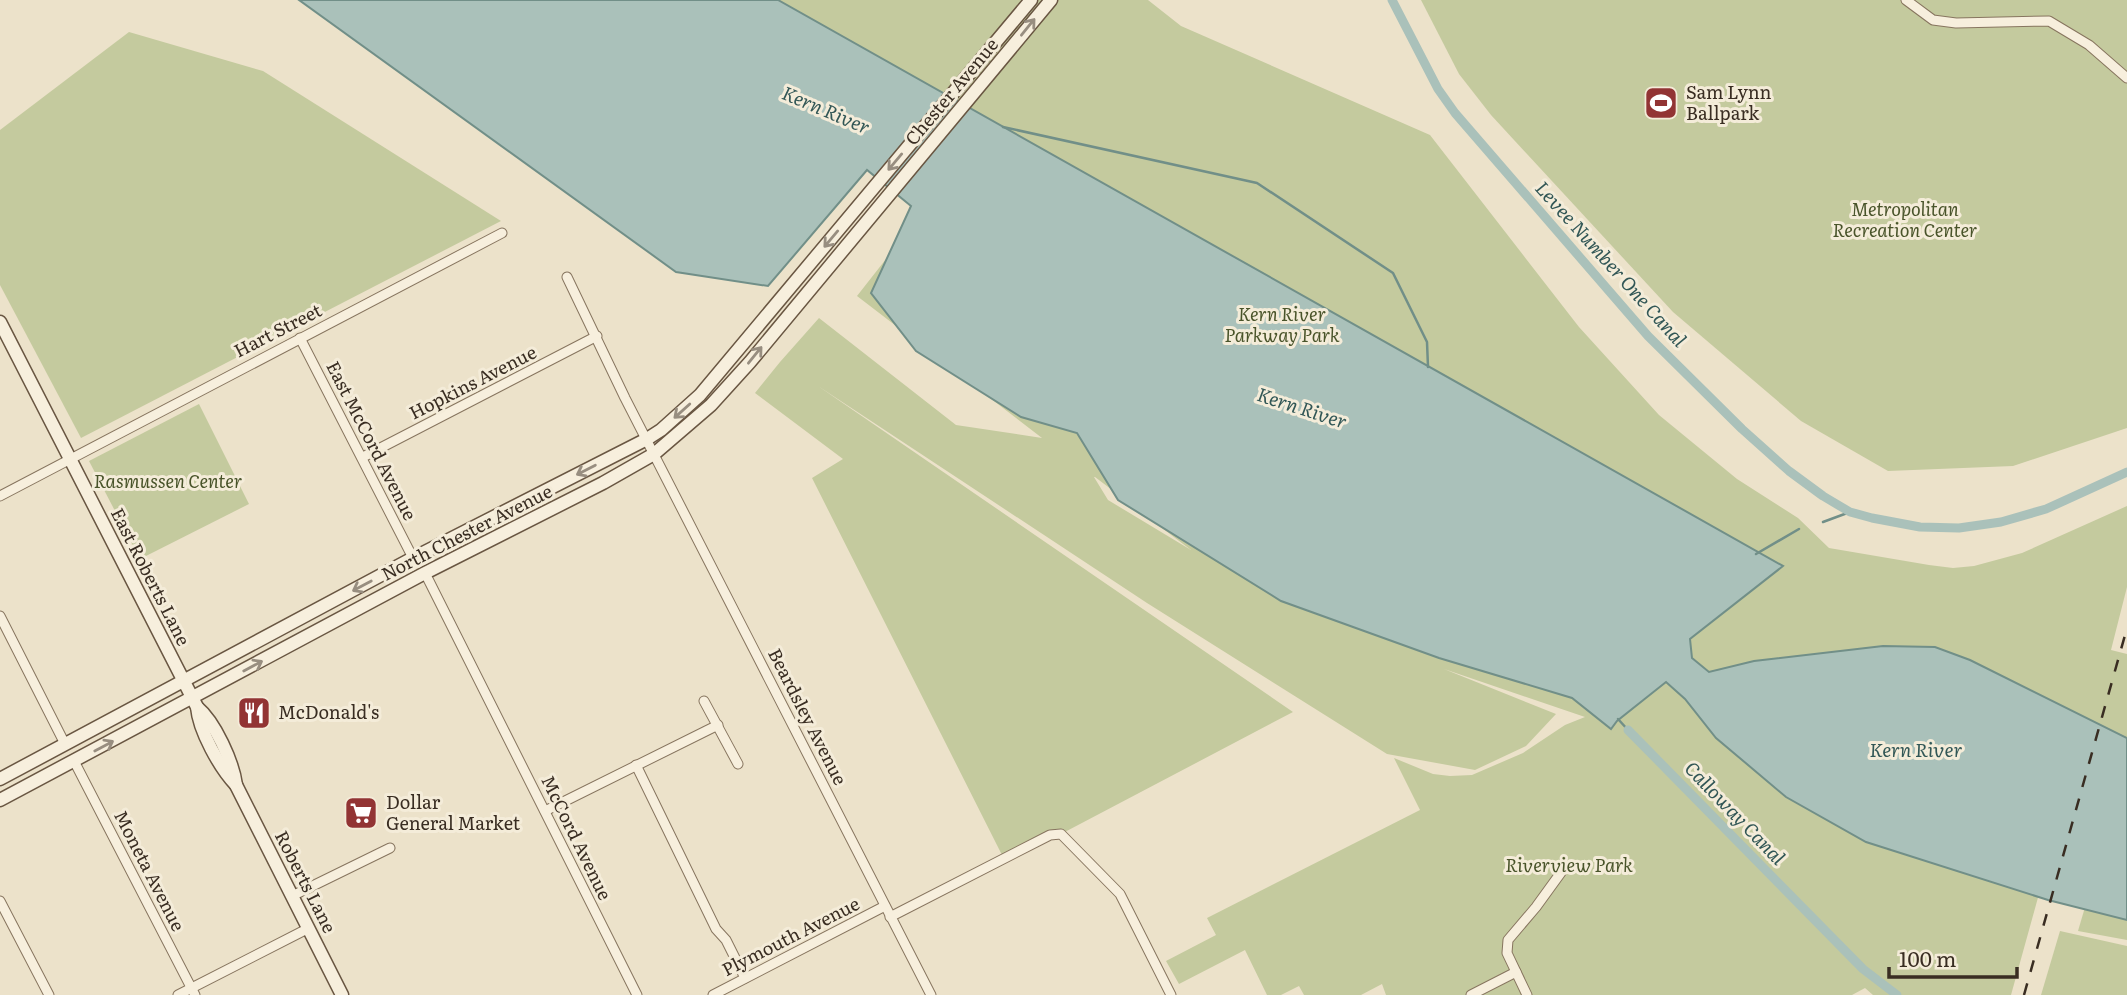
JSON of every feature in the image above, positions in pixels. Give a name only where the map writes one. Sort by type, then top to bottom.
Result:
[{"type":"main road","name":"Chester Avenue","points":[[875,187],[1031,0]]},
{"type":"main road","name":"Chester Avenue","points":[[880,206],[1051,0]]},
{"type":"main road","name":"North Chester Avenue","points":[[0,779],[413,558],[661,430],[700,395],[875,187]]},
{"type":"main road","name":"North Chester Avenue","points":[[0,800],[195,703],[425,573],[603,483],[654,454],[711,405],[880,206]]},
{"type":"main road","name":"East Roberts Lane","points":[[0,322],[195,703]]},
{"type":"main road","points":[[425,573],[433,557],[453,538]]},
{"type":"main road","points":[[398,588],[414,568],[413,558]]},
{"type":"main road","name":"Roberts Lane","points":[[195,703],[198,720],[226,775],[236,785],[342,995]]},
{"type":"main road","points":[[30,784],[63,750],[65,744]]},
{"type":"street","points":[[1906,0],[1933,20],[1956,23],[2049,21],[2089,46],[2127,78]]},
{"type":"street","name":"Hart Street","points":[[0,496],[502,233]]},
{"type":"street","name":"Beardsley Avenue","points":[[568,277],[625,398],[931,995]]},
{"type":"street","name":"Hopkins Avenue","points":[[363,457],[597,336]]},
{"type":"street","name":"East McCord Avenue","points":[[300,338],[413,558]]},
{"type":"street","name":"McCord Avenue","points":[[425,573],[637,995]]},
{"type":"street","points":[[0,616],[65,744]]},
{"type":"street","points":[[704,701],[738,764]]},
{"type":"street","points":[[545,811],[718,725]]},
{"type":"street","name":"Moneta Avenue","points":[[74,761],[194,992]]},
{"type":"street","points":[[636,765],[716,929],[726,940],[745,978]]},
{"type":"street","points":[[890,917],[1050,835],[1061,835],[1120,894],[1171,995]]},
{"type":"street","points":[[292,896],[390,848]]},
{"type":"street","points":[[1527,995],[1507,953],[1508,940],[1565,867],[1577,866]]},
{"type":"street","points":[[0,901],[49,995]]},
{"type":"street","name":"Plymouth Avenue","points":[[713,995],[885,906]]},
{"type":"street","points":[[178,995],[194,992],[309,928]]},
{"type":"street","points":[[1471,995],[1516,972]]},
{"type":"green space","name":"Kern River Parkway Park","points":[[304,0],[1148,0],[1181,26],[1430,135],[1579,327],[1659,415],[1737,479],[1798,518],[1829,548],[1953,568],[1974,566],[2022,553],[2127,506],[2127,587],[2111,650],[2127,654],[2127,751],[2042,883],[2011,995],[1873,995],[1865,988],[1852,995],[1386,995],[1382,984],[1361,995],[1304,995],[1299,986],[1281,995],[1267,995],[1245,950],[1179,984],[1166,961],[1216,935],[1207,918],[1420,810],[1394,758],[1433,774],[1472,775],[1523,753],[1565,725],[1585,717],[1444,669],[1556,714],[1526,746],[1475,770],[1387,754],[1147,603],[818,386],[1293,712],[1061,834],[1004,859],[812,478],[843,459],[755,393],[819,318],[956,425],[1042,438],[857,296],[926,208],[860,157]],"holes":[[[1095,477],[1191,550],[1108,500]]]},
{"type":"green space","name":"Metropolitan Recreation Center","points":[[1421,0],[2127,0],[2127,428],[2013,466],[1888,471],[1801,421],[1673,312],[1491,115],[1459,74]]},
{"type":"green space","points":[[129,32],[263,71],[501,221],[81,438],[0,285],[0,130]]},
{"type":"green space","name":"Rasmussen Center","points":[[199,404],[249,504],[140,559],[89,461]]},
{"type":"green space","points":[[2127,764],[2127,940],[2078,931]]},
{"type":"green space","points":[[2060,931],[2127,946],[2127,995],[2041,995]]},
{"type":"water","name":"Kern River Parkway Park","points":[[299,0],[778,0],[1783,566],[1690,639],[1692,658],[1709,672],[1754,661],[1883,646],[1935,647],[1970,660],[2127,738],[2127,920],[2048,900],[1866,842],[1786,797],[1716,738],[1685,699],[1666,682],[1617,721],[1611,729],[1572,698],[1439,658],[1281,601],[1118,500],[1077,433],[1021,417],[916,351],[871,293],[911,206],[867,170],[768,286],[676,272]]},
{"type":"waterway","name":"Levee Number One Canal","points":[[1392,0],[1438,89],[1455,113],[1648,336],[1742,429],[1789,471],[1823,496],[1850,512],[1872,518],[1920,527],[1959,528],[2001,522],[2046,509],[2127,472]]},
{"type":"waterway","points":[[1003,127],[1257,183],[1393,273],[1427,342],[1428,367]]},
{"type":"waterway","points":[[1823,522],[1850,512]]},
{"type":"waterway","points":[[1756,554],[1799,529]]},
{"type":"waterway","name":"Calloway Canal","points":[[1618,719],[1628,730]]},
{"type":"waterway","name":"Calloway Canal","points":[[1628,730],[1863,969],[1897,995]]},
{"type":"railway","points":[[2024,995],[2127,628]]},
{"type":"place","name":"Sam Lynn Ballpark","points":[[1661,103]]},
{"type":"place","name":"McDonald's","points":[[254,713]]},
{"type":"place","name":"Dollar General Market","points":[[361,813]]},
{"type":"water label","name":"Kern River","points":[[826,110]]},
{"type":"water label","name":"Kern River","points":[[1302,408]]},
{"type":"water label","name":"Kern River","points":[[1916,750]]},
{"type":"park label","name":"Riverview Park","points":[[1569,866]]}]
